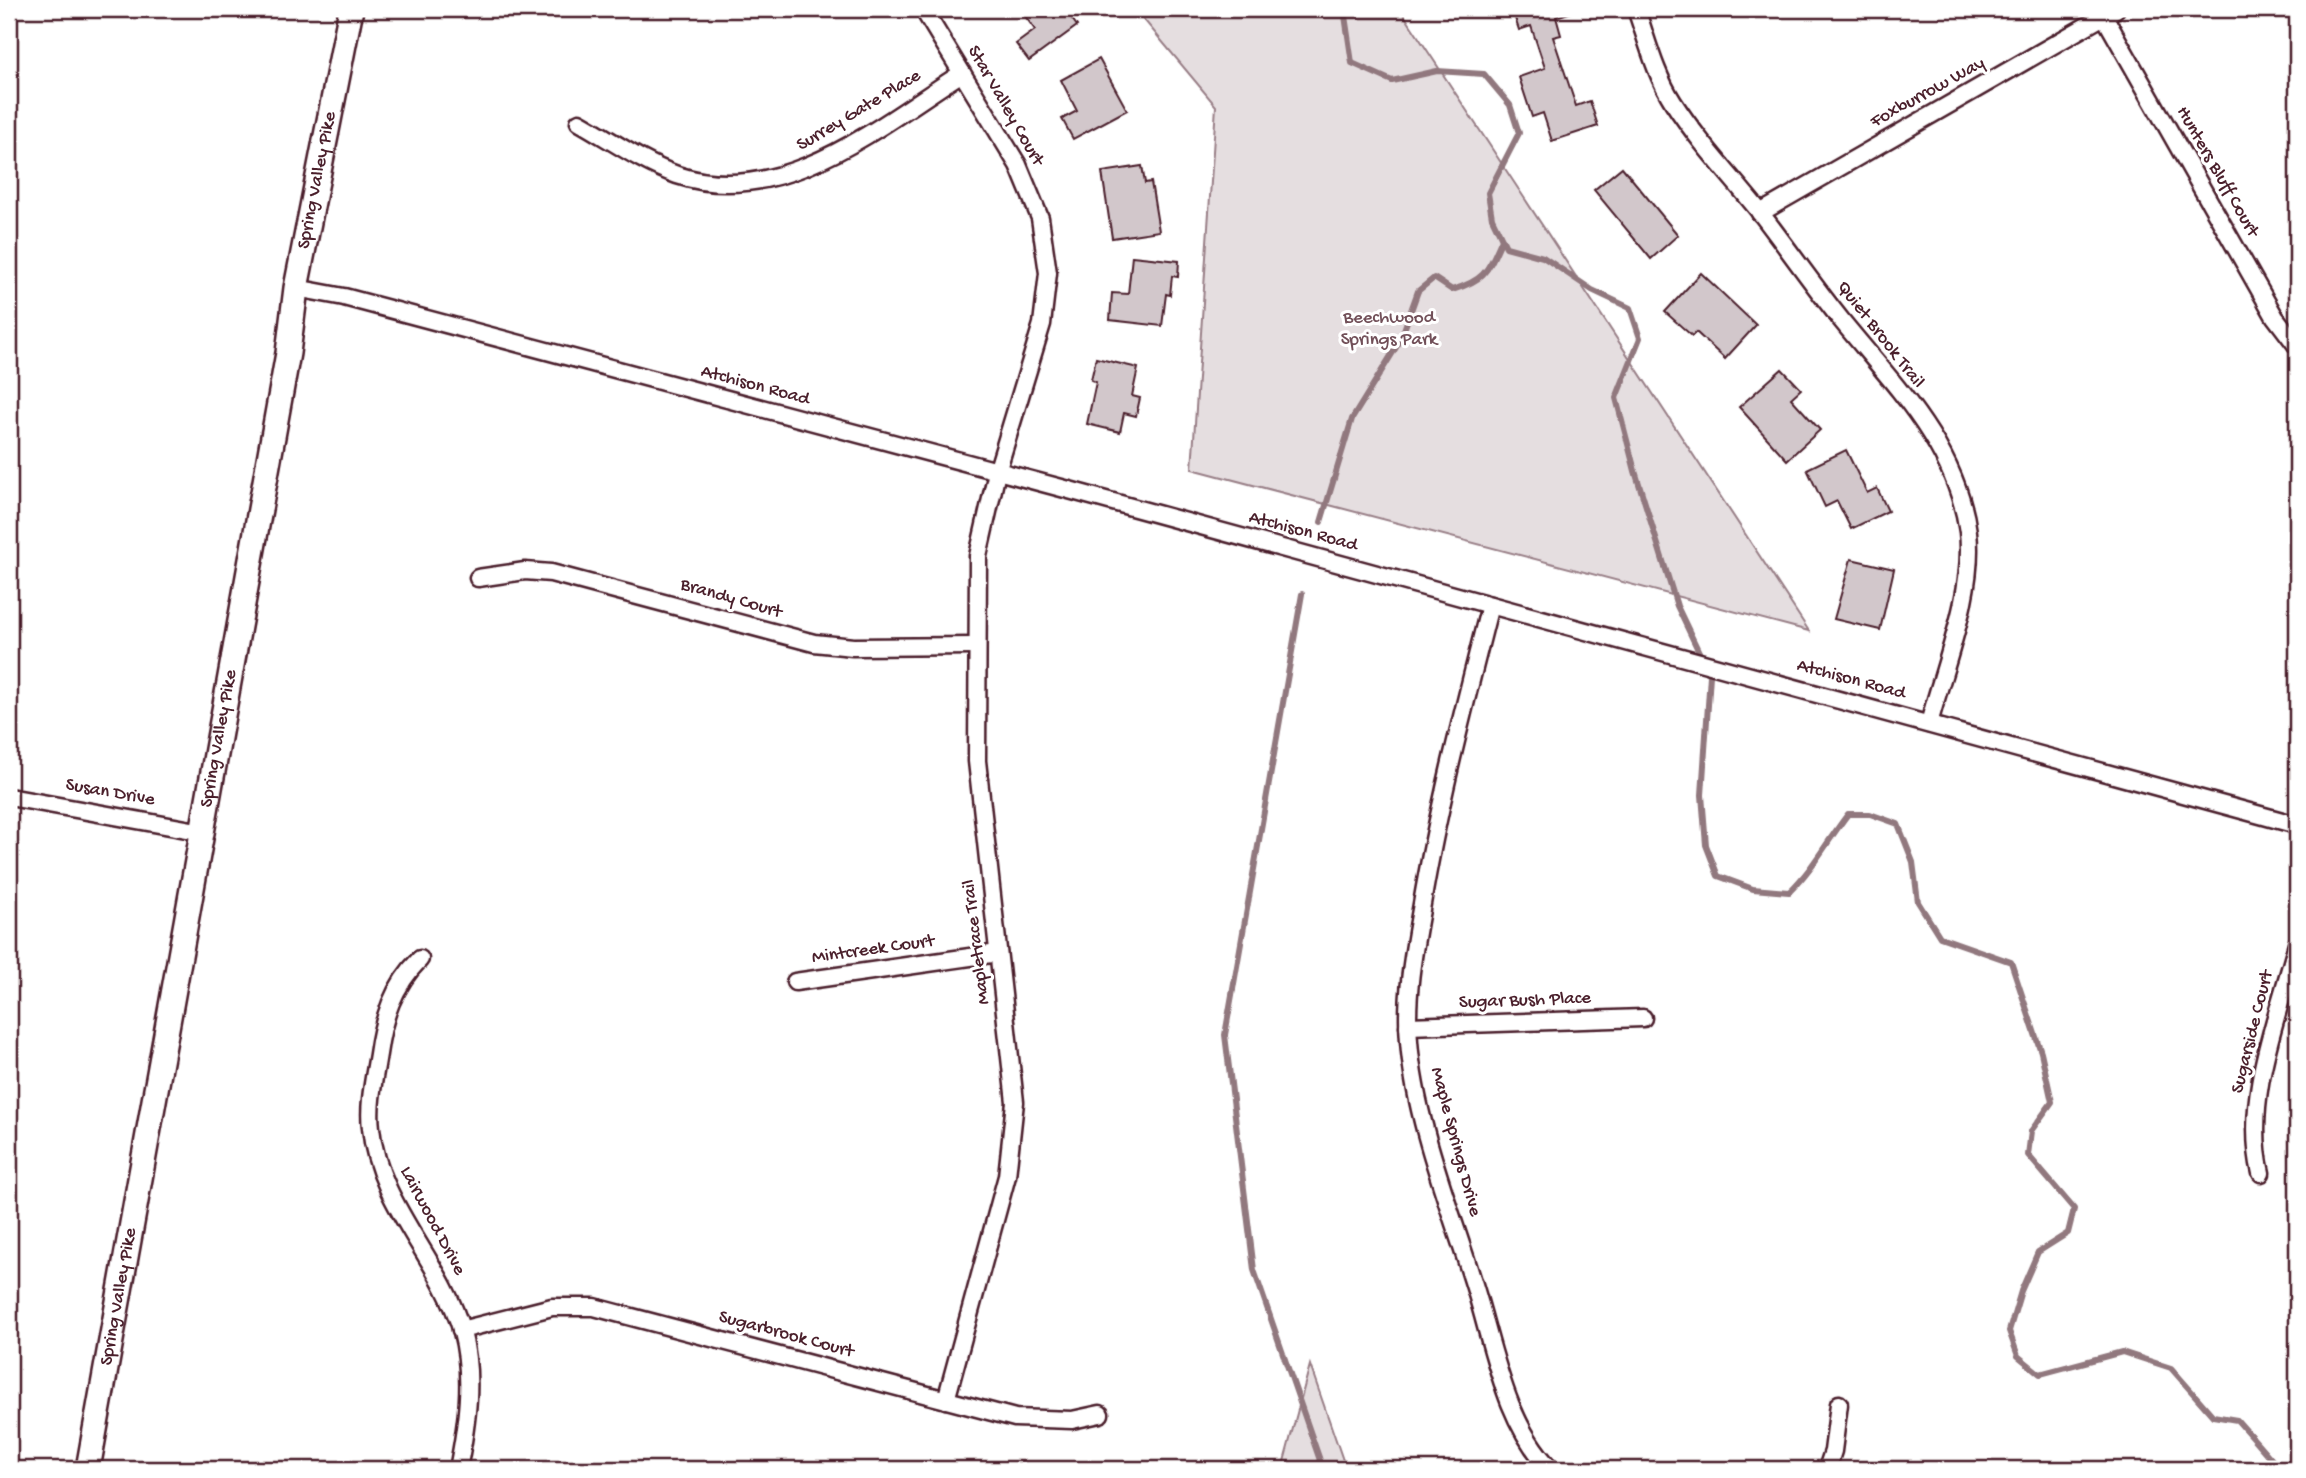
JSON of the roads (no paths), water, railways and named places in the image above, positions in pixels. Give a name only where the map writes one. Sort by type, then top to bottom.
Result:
[{"type":"street","name":"Spring Valley Pike","points":[[88,1469],[296,288],[351,9]]},
{"type":"street","name":"Star Valley Court","points":[[923,9],[1018,166],[1041,218],[1048,273],[1042,324],[997,472]]},
{"type":"street","name":"Quiet Brook Trail","points":[[1636,9],[1659,76],[1691,129],[1760,213],[1933,437],[1948,461],[1961,497],[1968,533],[1965,590],[1929,723]]},
{"type":"street","name":"Foxburrow Way","points":[[1760,213],[2110,12]]},
{"type":"street","name":"Hunters Bluff Court","points":[[2110,12],[2274,317],[2297,346]]},
{"type":"street","name":"Surrey Gate Place","points":[[579,122],[635,155],[678,175],[726,182],[774,179],[817,163],[962,74]]},
{"type":"street","name":"Atchison Road","points":[[296,288],[357,301],[997,472],[2297,825]]},
{"type":"street","name":"Mapletrace Trail","points":[[946,1400],[1007,1176],[1013,1139],[1015,1102],[1011,1049],[977,761],[978,556],[997,472]]},
{"type":"street","name":"Brandy Court","points":[[478,578],[525,571],[551,573],[814,642],[853,647],[976,646]]},
{"type":"street","name":"Maple Springs Drive","points":[[1490,605],[1436,828],[1411,969],[1408,1026],[1413,1078],[1426,1128],[1509,1399],[1531,1443],[1551,1469]]},
{"type":"street","name":"Susan Drive","points":[[9,796],[202,831]]},
{"type":"street","name":"Sugarside Court","points":[[2261,1173],[2254,1132],[2256,1098],[2297,944]]},
{"type":"street","name":"Mintcreek Court","points":[[795,982],[998,953]]},
{"type":"street","name":"Lairwood Drive","points":[[420,959],[399,984],[386,1011],[370,1109],[371,1130],[375,1155],[389,1192],[451,1302],[461,1330],[469,1381],[467,1427],[458,1469]]},
{"type":"street","name":"Sugar Bush Place","points":[[1408,1026],[1643,1018]]},
{"type":"street","name":"Sugarbrook Court","points":[[461,1330],[552,1307],[594,1307],[1015,1418],[1043,1421],[1100,1415]]},
{"type":"street","points":[[1827,1469],[1839,1404]]},
{"type":"waterway","points":[[1344,9],[1352,63],[1392,81],[1437,71],[1484,74],[1510,105],[1519,133],[1488,193],[1492,218],[1506,247],[1543,257],[1592,290],[1630,308],[1640,338],[1616,398],[1635,471],[1677,606],[1710,675],[1702,795],[1706,845],[1718,876],[1753,889],[1789,892],[1813,864],[1848,814],[1870,814],[1898,824],[1913,862],[1918,902],[1940,937],[2011,962],[2041,1052],[2052,1102],[2031,1131],[2028,1155],[2074,1209],[2068,1233],[2038,1252],[2021,1291],[2009,1331],[2018,1356],[2040,1374],[2122,1352],[2171,1368],[2213,1416],[2237,1420],[2280,1469]]},
{"type":"waterway","points":[[1321,522],[1352,419],[1400,341],[1418,291],[1434,278],[1452,290],[1479,278],[1489,266],[1502,239]]},
{"type":"waterway","points":[[1302,594],[1225,1035],[1254,1270],[1323,1469]]},
{"type":"park label","name":"Beechwood Springs Park","points":[[1389,329]]}]
